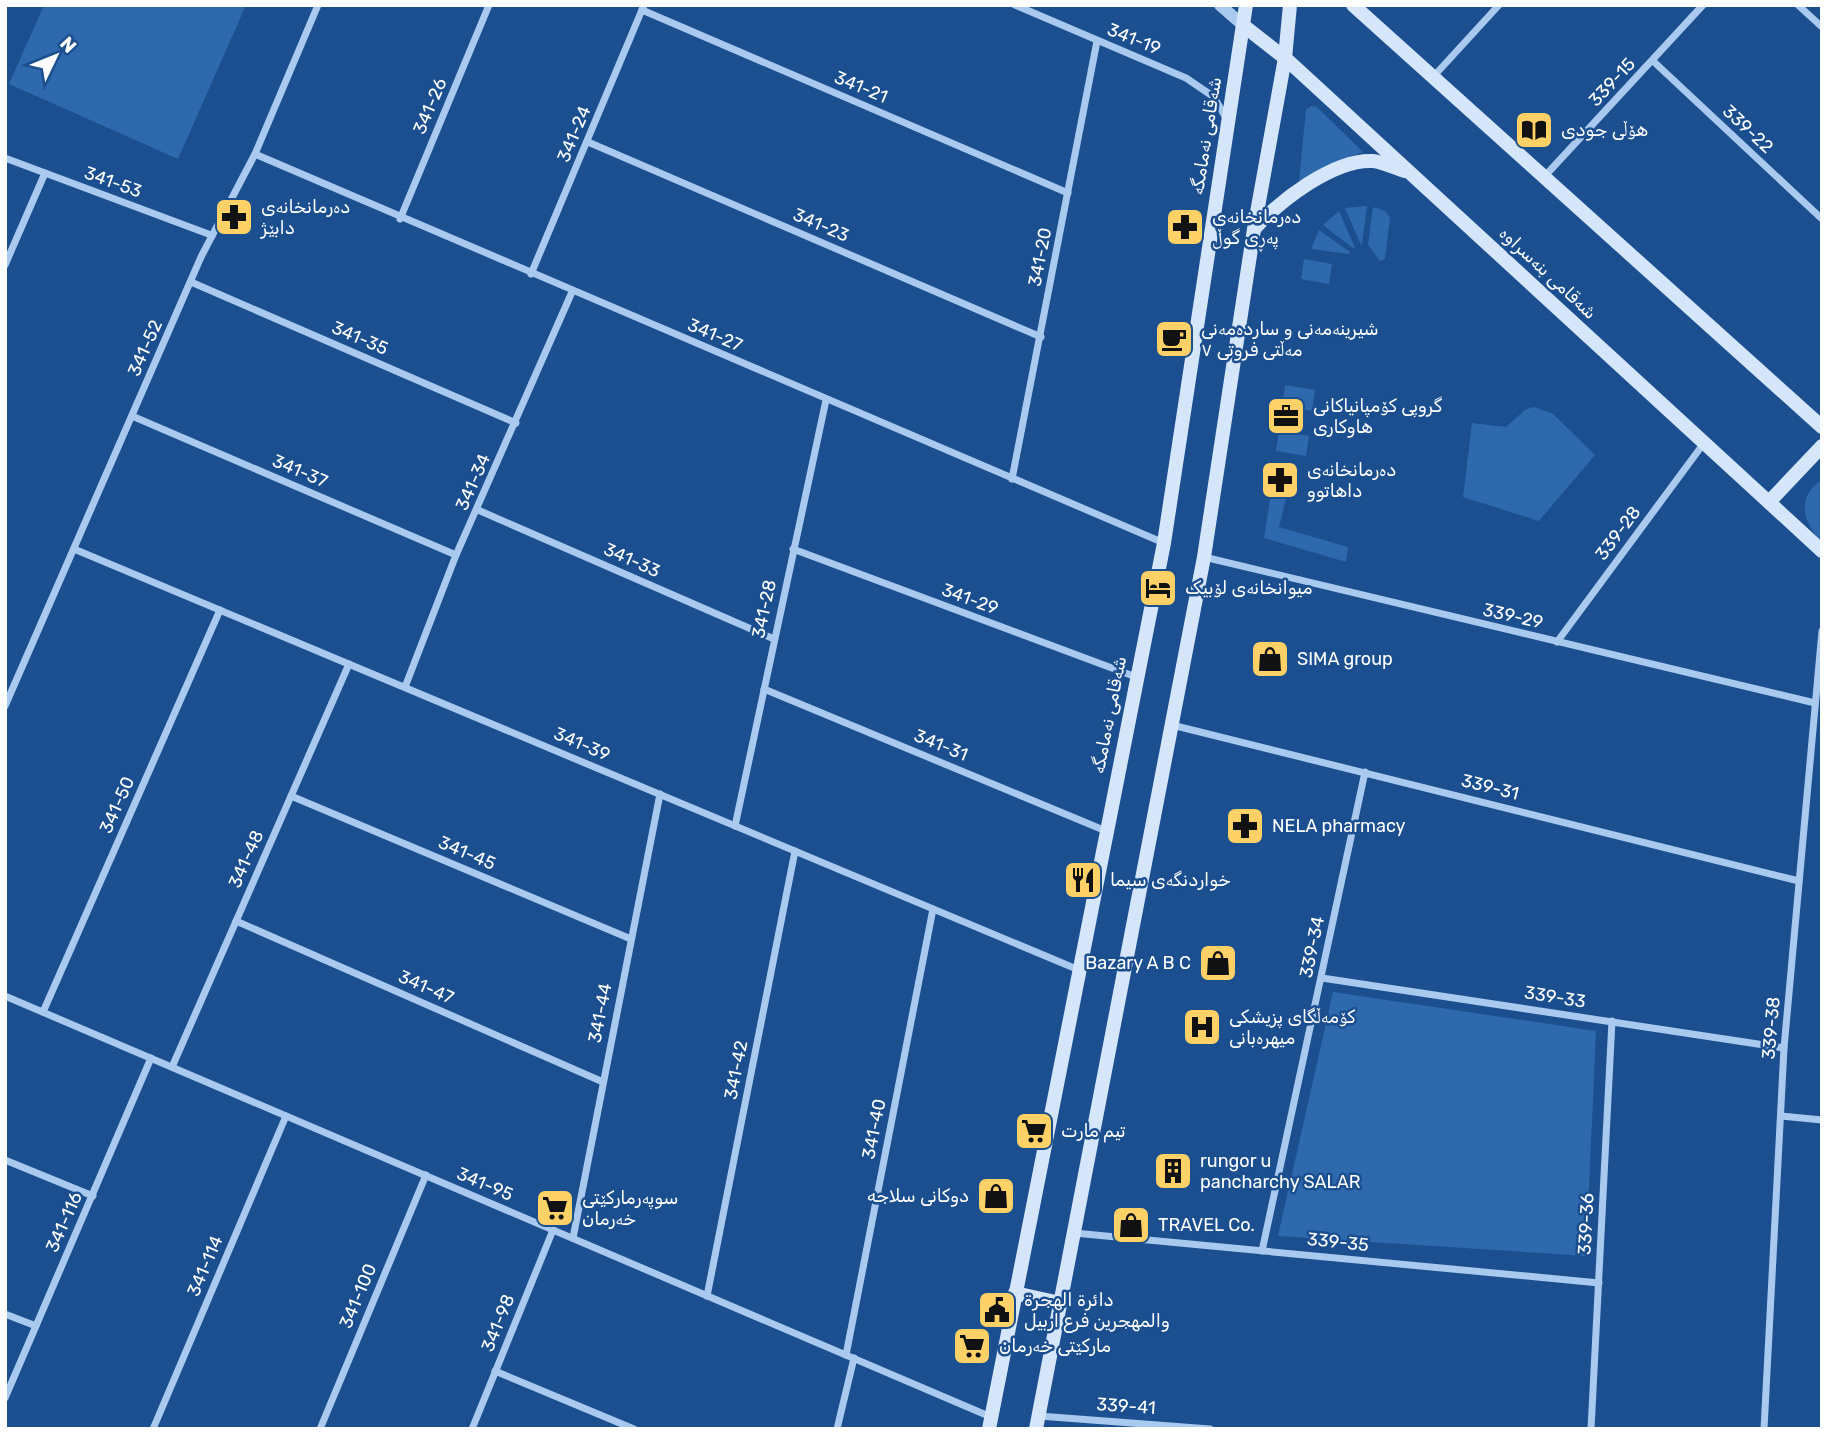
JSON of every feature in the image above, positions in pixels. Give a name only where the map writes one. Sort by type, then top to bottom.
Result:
[{"type":"main road","name":"شەقامی نەمامگە","points":[[990,1423],[1164,543],[1227,119],[1244,26],[1245,5]]},
{"type":"main road","points":[[1038,1422],[1204,557],[1254,229],[1285,58],[1290,5]]},
{"type":"main road","points":[[1353,5],[1542,178],[1822,427]]},
{"type":"main road","name":"شەقامی بنەسراوە","points":[[1244,26],[1285,58],[1822,551]]},
{"type":"main road","points":[[1254,229],[1276,205],[1333,171],[1374,161],[1410,172]]},
{"type":"main road","points":[[1770,501],[1822,446]]},
{"type":"main road","points":[[1015,1293],[1060,1303]]},
{"type":"street","name":"341-52","points":[[5,706],[211,236],[256,154],[318,5]]},
{"type":"street","name":"341-26","points":[[400,219],[489,5]]},
{"type":"street","name":"341-19","points":[[1014,5],[1186,78],[1214,97],[1227,119]]},
{"type":"street","points":[[1220,5],[1244,26]]},
{"type":"street","points":[[1432,78],[1499,5]]},
{"type":"street","name":"339-15","points":[[1542,178],[1703,5]]},
{"type":"street","points":[[1798,5],[1822,27]]},
{"type":"street","name":"341-24","points":[[531,274],[643,8]]},
{"type":"street","name":"341-21","points":[[643,8],[1068,193]]},
{"type":"street","name":"341-20","points":[[1012,479],[1097,41]]},
{"type":"street","name":"339-22","points":[[1653,61],[1822,219]]},
{"type":"street","name":"341-23","points":[[588,142],[1041,337]]},
{"type":"street","name":"341-27","points":[[256,154],[400,219],[1164,543]]},
{"type":"street","name":"341-53","points":[[5,158],[211,236]]},
{"type":"street","points":[[5,265],[45,173]]},
{"type":"street","name":"341-35","points":[[191,282],[516,423]]},
{"type":"street","name":"341-34","points":[[405,687],[456,555],[572,292]]},
{"type":"street","name":"341-28","points":[[735,826],[826,400]]},
{"type":"street","name":"341-37","points":[[132,416],[456,555]]},
{"type":"street","name":"339-28","points":[[1557,642],[1704,443]]},
{"type":"street","name":"341-33","points":[[478,510],[774,639]]},
{"type":"street","name":"341-39","points":[[74,549],[1079,970]]},
{"type":"street","name":"341-29","points":[[793,549],[1136,677]]},
{"type":"street","name":"339-29","points":[[1204,557],[1815,703]]},
{"type":"street","name":"341-50","points":[[43,1012],[220,610]]},
{"type":"street","name":"339-38","points":[[1764,1429],[1784,1048],[1822,631]]},
{"type":"street","name":"341-48","points":[[172,1067],[349,664]]},
{"type":"street","name":"341-31","points":[[764,689],[1106,831]]},
{"type":"street","name":"339-31","points":[[1172,725],[1799,881]]},
{"type":"street","name":"339-34","points":[[1262,1251],[1365,772]]},
{"type":"street","name":"341-44","points":[[573,1238],[660,794]]},
{"type":"street","name":"341-45","points":[[291,796],[631,939]]},
{"type":"street","name":"341-42","points":[[708,1296],[795,851]]},
{"type":"street","name":"341-40","points":[[846,1355],[933,909]]},
{"type":"street","name":"341-47","points":[[236,921],[603,1082]]},
{"type":"street","name":"339-33","points":[[1322,978],[1784,1048]]},
{"type":"street","name":"341-95","points":[[5,996],[854,1358],[990,1423]]},
{"type":"street","name":"339-36","points":[[1591,1429],[1612,1021]]},
{"type":"street","name":"341-116","points":[[5,1398],[151,1058]]},
{"type":"street","name":"341-114","points":[[153,1429],[286,1116]]},
{"type":"street","points":[[1781,1116],[1822,1120]]},
{"type":"street","points":[[5,1160],[93,1196]]},
{"type":"street","name":"341-100","points":[[320,1429],[426,1175]]},
{"type":"street","name":"341-98","points":[[472,1429],[553,1230]]},
{"type":"street","name":"339-35","points":[[1074,1233],[1599,1283]]},
{"type":"street","points":[[5,1314],[36,1326]]},
{"type":"street","points":[[837,1429],[854,1358]]},
{"type":"street","points":[[495,1371],[634,1429]]},
{"type":"street","name":"339-41","points":[[1038,1422],[1210,1429]]},
{"type":"shaded area","points":[[44,5],[246,5],[178,159],[9,84]]},
{"type":"shaded area","points":[[1317,107],[1363,152],[1325,166],[1299,182],[1306,109]]},
{"type":"shaded area","points":[[1367,206],[1362,244],[1361,245],[1345,208]]},
{"type":"shaded area","points":[[1373,207],[1385,211],[1390,217],[1385,259],[1380,261],[1368,245]]},
{"type":"shaded area","points":[[1339,211],[1355,248],[1354,249],[1323,225]]},
{"type":"shaded area","points":[[1319,230],[1350,252],[1349,254],[1311,249]]},
{"type":"shaded area","points":[[1304,259],[1332,264],[1329,284],[1301,279]]},
{"type":"shaded area","points":[[1285,385],[1315,390],[1312,411],[1282,406]]},
{"type":"shaded area","points":[[1533,407],[1552,413],[1595,455],[1539,521],[1463,497],[1472,423],[1506,427],[1525,410]]},
{"type":"shaded area","points":[[1279,431],[1309,436],[1306,456],[1276,451]]},
{"type":"shaded area","points":[[1822,480],[1822,541],[1806,518],[1805,501],[1808,493]]},
{"type":"shaded area","points":[[1271,493],[1286,498],[1279,527],[1348,547],[1346,562],[1264,538]]},
{"type":"shaded area","points":[[1333,992],[1596,1031],[1586,1256],[1278,1236]]},
{"type":"place","name":"هۆڵی جودی","points":[[1534,130]]},
{"type":"place","name":"دەرمانخانەی دابێژ","points":[[234,217]]},
{"type":"place","name":"دەرمانخانەی پەڕی گوڵ","points":[[1185,227]]},
{"type":"place","name":"شیرینەمەنی و ساردەمەنی مەڵتی فروتی ٧","points":[[1174,339]]},
{"type":"place","name":"گروپی کۆمپانیاکانی هاوکاری","points":[[1286,416]]},
{"type":"place","name":"دەرمانخانەی داهاتوو","points":[[1280,480]]},
{"type":"place","name":"میوانخانەی لۆبیک","points":[[1158,588]]},
{"type":"place","name":"SIMA group","points":[[1270,659]]},
{"type":"place","name":"NELA pharmacy","points":[[1245,826]]},
{"type":"place","name":"خواردنگەی سیما","points":[[1083,880]]},
{"type":"place","name":"Bazary A B C","points":[[1218,963]]},
{"type":"place","name":"کۆمەڵگای پزیشکی میهرەبانی","points":[[1202,1027]]},
{"type":"place","name":"تیم مارت","points":[[1034,1131]]},
{"type":"place","name":"rungor u pancharchy SALAR","points":[[1173,1171]]},
{"type":"place","name":"دوكانى سلاجه","points":[[996,1196]]},
{"type":"place","name":"سوپەرمارکێتی خەرمان","points":[[555,1208]]},
{"type":"place","name":"TRAVEL Co.","points":[[1131,1225]]},
{"type":"place","name":"دائرة الهجرة والمهجرين فرع اربيل","points":[[997,1310]]},
{"type":"place","name":"مارکێتی خەرمان","points":[[972,1346]]}]
